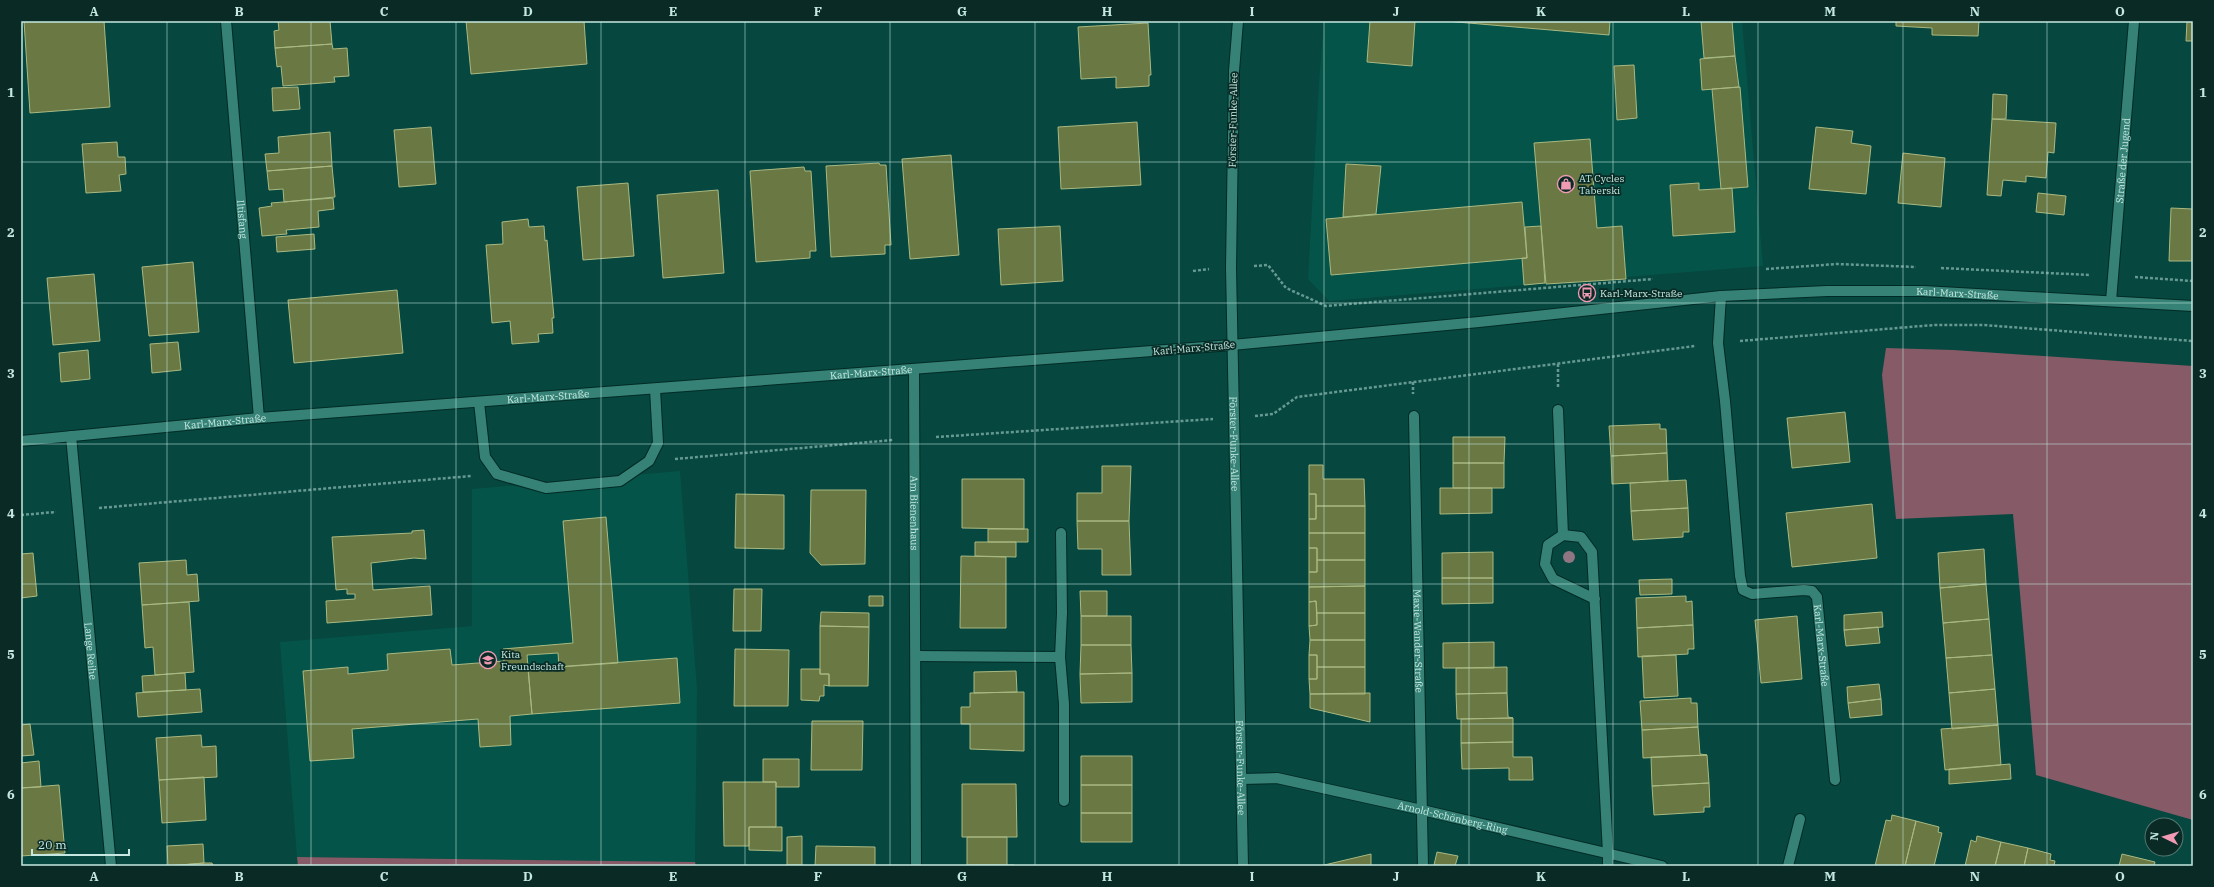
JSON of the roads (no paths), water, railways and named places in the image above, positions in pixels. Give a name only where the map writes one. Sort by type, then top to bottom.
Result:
[{"type":"street","name":"Iltisfang","points":[[226,21],[259,418]]},
{"type":"street","name":"Förster-Funke-Allee","points":[[1238,21],[1234,71],[1232,156],[1232,345],[1243,866]]},
{"type":"street","name":"Straße der Jugend","points":[[2111,301],[2134,21]]},
{"type":"street","name":"Karl-Marx-Straße","points":[[21,440],[259,418],[1232,345],[1479,322],[1721,296],[1827,291],[1923,291],[2193,306]]},
{"type":"street","name":"Karl-Marx-Straße","points":[[1721,296],[1718,343],[1742,583],[1744,590],[1752,594],[1804,590],[1812,591],[1817,597],[1835,780]]},
{"type":"street","name":"Am Bienenhaus","points":[[914,370],[916,866]]},
{"type":"street","points":[[479,402],[485,457],[497,474],[546,488],[620,481],[649,461],[658,443],[655,389]]},
{"type":"street","points":[[1558,410],[1563,535]]},
{"type":"street","name":"Maxie-Wander-Straße","points":[[1414,416],[1423,866]]},
{"type":"street","name":"Lange Reihe","points":[[72,436],[111,866]]},
{"type":"street","points":[[1061,533],[1062,612],[1060,658],[1064,704],[1064,801]]},
{"type":"street","points":[[1595,599],[1552,579],[1545,564],[1548,545],[1563,535],[1581,538],[1592,552],[1595,599],[1608,853],[1608,866]]},
{"type":"street","points":[[916,656],[1060,658]]},
{"type":"street","name":"Arnold-Schönberg-Ring","points":[[1242,779],[1277,778],[1662,866]]},
{"type":"street","points":[[1788,866],[1800,819]]},
{"type":"place","name":"AT Cycles Taberski","points":[[1566,184]]},
{"type":"place","name":"Karl-Marx-Straße","points":[[1587,293]]},
{"type":"place","name":"Kita Freundschaft","points":[[488,660]]}]
